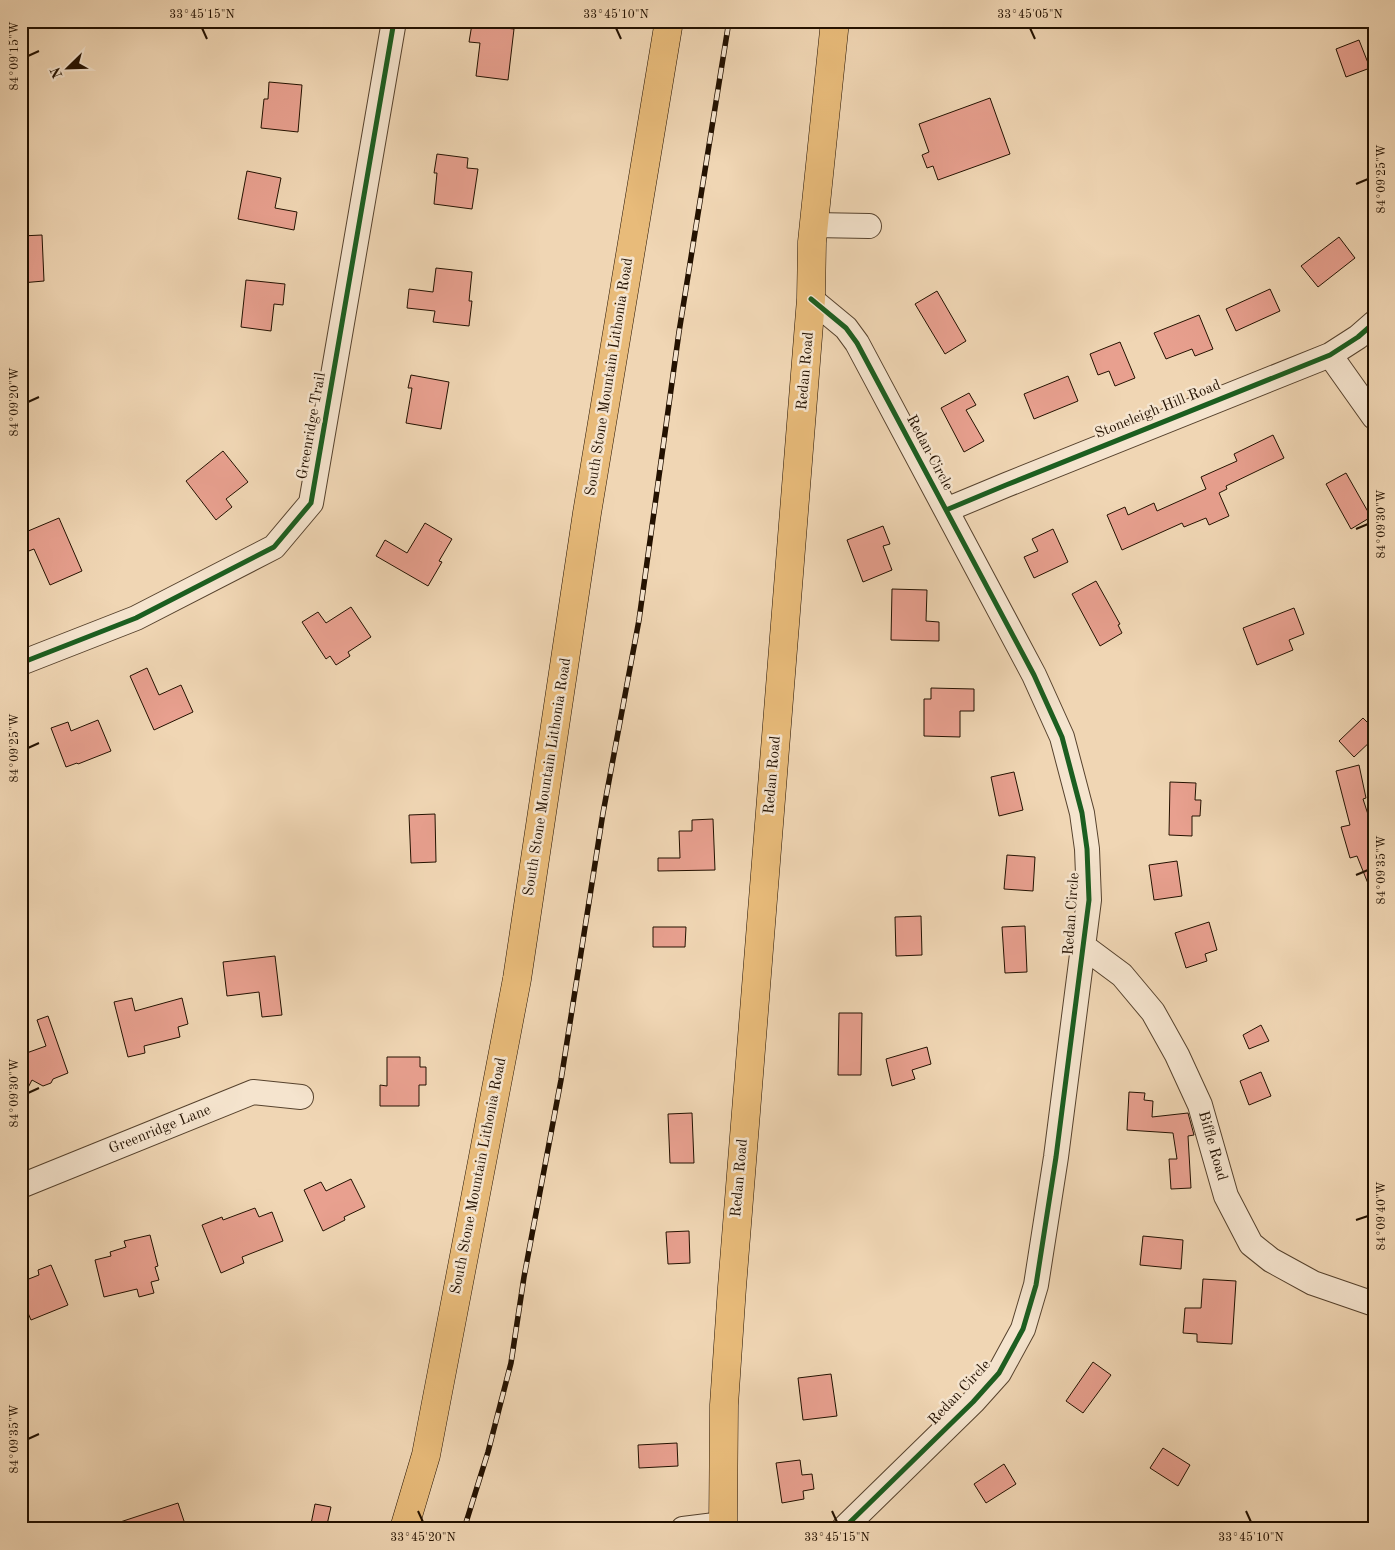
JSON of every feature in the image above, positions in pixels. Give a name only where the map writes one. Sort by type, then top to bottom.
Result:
[{"type":"main road","name":"South Stone Mountain Lithonia Road","points":[[404,1529],[426,1455],[517,979],[589,504],[669,21]]},
{"type":"main road","name":"Redan Road","points":[[723,1526],[724,1404],[732,1287],[811,298],[812,242],[835,21]]},
{"type":"street","name":"Greenridge Trail","points":[[21,663],[136,618],[274,547],[311,504],[394,21]]},
{"type":"street","points":[[814,225],[869,226]]},
{"type":"street","name":"Redan Circle","points":[[811,298],[846,328],[857,344],[1034,675],[1062,737],[1082,813],[1087,849],[1088,900],[1057,1147],[1036,1286],[1023,1329],[999,1372],[973,1402],[843,1529]]},
{"type":"street","name":"Stoneleigh Hill Road","points":[[946,510],[1330,355],[1358,337],[1374,323]]},
{"type":"street","points":[[1330,355],[1374,417]]},
{"type":"street","name":"Biffle Road","points":[[1083,946],[1122,975],[1153,1012],[1177,1055],[1200,1105],[1226,1196],[1251,1244],[1271,1260],[1313,1283],[1374,1304]]},
{"type":"street","name":"Greenridge Lane","points":[[21,1186],[253,1092],[301,1097]]},
{"type":"street","points":[[683,1529],[723,1526]]},
{"type":"building","points":[[472,24],[514,29],[508,80],[476,76],[480,43],[469,42]]},
{"type":"building","points":[[1359,40],[1370,68],[1346,77],[1336,49]]},
{"type":"building","points":[[269,82],[302,85],[298,132],[261,128],[264,99],[268,99]]},
{"type":"building","points":[[990,98],[1010,154],[938,180],[933,166],[927,168],[922,155],[929,152],[919,124]]},
{"type":"building","points":[[437,154],[468,158],[467,168],[478,169],[472,209],[434,204],[437,173],[434,173]]},
{"type":"building","points":[[247,171],[281,178],[275,208],[297,212],[294,230],[238,219]]},
{"type":"building","points":[[42,235],[44,281],[21,283],[21,236]]},
{"type":"building","points":[[1339,237],[1355,258],[1318,287],[1301,266]]},
{"type":"building","points":[[436,268],[472,272],[469,301],[472,301],[469,326],[433,322],[435,311],[407,308],[409,289],[433,292]]},
{"type":"building","points":[[246,280],[285,284],[283,305],[274,304],[271,331],[241,327]]},
{"type":"building","points":[[1270,289],[1280,311],[1236,331],[1226,309]]},
{"type":"building","points":[[937,291],[966,341],[945,354],[915,304]]},
{"type":"building","points":[[1199,315],[1213,349],[1195,356],[1192,349],[1166,359],[1154,333]]},
{"type":"building","points":[[1120,342],[1135,378],[1115,386],[1109,371],[1098,375],[1090,354]]},
{"type":"building","points":[[411,375],[449,382],[441,429],[406,423],[412,388],[408,388]]},
{"type":"building","points":[[1068,376],[1078,401],[1034,419],[1024,394]]},
{"type":"building","points":[[969,393],[976,405],[966,410],[984,441],[964,452],[941,408]]},
{"type":"building","points":[[1273,435],[1284,458],[1226,486],[1227,489],[1219,493],[1229,516],[1209,525],[1206,518],[1184,527],[1182,523],[1122,550],[1107,515],[1125,507],[1128,515],[1154,503],[1157,511],[1206,489],[1201,477],[1237,461],[1234,454]]},
{"type":"building","points":[[223,451],[248,482],[226,499],[232,507],[216,520],[186,481]]},
{"type":"building","points":[[1346,473],[1371,517],[1351,529],[1326,484]]},
{"type":"building","points":[[59,518],[82,571],[50,585],[34,549],[21,554],[21,534]]},
{"type":"building","points":[[425,523],[452,539],[439,561],[442,562],[428,586],[376,556],[385,540],[407,553]]},
{"type":"building","points":[[883,526],[890,544],[883,546],[892,570],[863,582],[847,540]]},
{"type":"building","points":[[1053,529],[1068,562],[1034,578],[1024,557],[1038,551],[1032,539]]},
{"type":"building","points":[[1096,581],[1120,624],[1118,625],[1122,633],[1100,646],[1072,594]]},
{"type":"building","points":[[892,589],[927,590],[926,621],[939,622],[939,641],[891,640]]},
{"type":"building","points":[[351,607],[371,637],[348,652],[350,656],[336,665],[330,656],[326,659],[302,622],[318,612],[326,623]]},
{"type":"building","points":[[1294,608],[1304,634],[1289,640],[1293,650],[1257,665],[1243,628]]},
{"type":"building","points":[[147,668],[159,695],[181,685],[193,712],[154,730],[130,676]]},
{"type":"building","points":[[931,688],[974,689],[974,711],[960,711],[960,737],[924,736],[924,699],[931,699]]},
{"type":"building","points":[[1363,718],[1374,729],[1374,738],[1354,757],[1339,741]]},
{"type":"building","points":[[98,720],[111,751],[66,767],[51,728],[68,722],[71,731]]},
{"type":"building","points":[[1359,765],[1366,798],[1363,799],[1374,833],[1373,896],[1357,856],[1350,858],[1341,827],[1350,825],[1336,771]]},
{"type":"building","points":[[1014,772],[1023,810],[999,816],[991,777]]},
{"type":"building","points":[[1170,782],[1196,783],[1195,800],[1201,800],[1200,816],[1192,816],[1192,836],[1169,835]]},
{"type":"building","points":[[435,814],[436,862],[411,863],[409,815]]},
{"type":"building","points":[[713,819],[715,870],[658,871],[658,858],[680,858],[679,831],[692,831],[692,820]]},
{"type":"building","points":[[1007,855],[1035,857],[1033,891],[1004,889]]},
{"type":"building","points":[[1177,861],[1182,896],[1154,900],[1149,865]]},
{"type":"building","points":[[921,916],[922,955],[896,956],[895,917]]},
{"type":"building","points":[[1209,922],[1217,950],[1205,954],[1207,961],[1186,968],[1175,933]]},
{"type":"building","points":[[1025,926],[1027,972],[1005,973],[1002,927]]},
{"type":"building","points":[[653,927],[686,927],[685,947],[653,947]]},
{"type":"building","points":[[275,956],[282,1015],[262,1017],[259,992],[227,996],[223,962]]},
{"type":"building","points":[[132,998],[135,1011],[182,998],[188,1024],[178,1027],[180,1037],[144,1046],[145,1053],[128,1057],[114,1002]]},
{"type":"building","points":[[839,1013],[862,1013],[861,1075],[838,1075]]},
{"type":"building","points":[[48,1016],[68,1073],[53,1079],[51,1083],[43,1086],[32,1080],[21,1101],[21,1055],[46,1046],[37,1020]]},
{"type":"building","points":[[1261,1025],[1269,1041],[1249,1049],[1243,1035]]},
{"type":"building","points":[[927,1047],[931,1064],[912,1070],[915,1079],[892,1086],[886,1059]]},
{"type":"building","points":[[387,1057],[420,1057],[420,1067],[426,1067],[426,1085],[419,1085],[419,1106],[380,1106],[380,1085],[387,1086]]},
{"type":"building","points":[[1261,1072],[1271,1096],[1249,1105],[1240,1081]]},
{"type":"building","points":[[1129,1092],[1145,1093],[1144,1100],[1153,1101],[1152,1117],[1188,1113],[1194,1135],[1188,1136],[1191,1188],[1171,1189],[1169,1159],[1177,1159],[1173,1133],[1127,1130]]},
{"type":"building","points":[[692,1113],[694,1163],[670,1163],[668,1114]]},
{"type":"building","points":[[351,1179],[365,1207],[344,1217],[345,1220],[323,1231],[304,1190],[321,1182],[326,1191]]},
{"type":"building","points":[[255,1208],[259,1217],[272,1212],[283,1241],[242,1257],[244,1263],[221,1273],[202,1225],[222,1217],[223,1220]]},
{"type":"building","points":[[689,1231],[690,1263],[668,1264],[666,1232]]},
{"type":"building","points":[[150,1235],[158,1266],[155,1267],[159,1280],[151,1282],[154,1293],[139,1297],[137,1289],[104,1297],[95,1260],[111,1256],[110,1252],[126,1247],[124,1241]]},
{"type":"building","points":[[1143,1236],[1183,1240],[1181,1269],[1140,1265]]},
{"type":"building","points":[[51,1265],[68,1305],[31,1320],[28,1313],[21,1316],[21,1282],[39,1275],[38,1270]]},
{"type":"building","points":[[1203,1279],[1236,1281],[1232,1344],[1197,1342],[1197,1334],[1183,1333],[1185,1308],[1201,1308]]},
{"type":"building","points":[[1093,1362],[1111,1375],[1083,1413],[1066,1401]]},
{"type":"building","points":[[831,1374],[837,1416],[803,1420],[798,1378]]},
{"type":"building","points":[[677,1443],[678,1466],[639,1468],[638,1445]]},
{"type":"building","points":[[1163,1448],[1190,1465],[1178,1486],[1150,1468]]},
{"type":"building","points":[[800,1460],[802,1475],[812,1474],[814,1489],[803,1491],[804,1499],[782,1503],[776,1463]]},
{"type":"building","points":[[1004,1464],[1016,1484],[986,1503],[974,1484]]},
{"type":"building","points":[[178,1503],[185,1524],[171,1529],[109,1529],[108,1526]]},
{"type":"building","points":[[315,1504],[331,1507],[326,1529],[310,1529]]},
{"type":"railway","points":[[464,1529],[488,1452],[511,1363],[524,1277],[561,1080],[603,813],[639,620],[679,332],[729,21]]},
{"type":"cycle path","points":[[21,663],[136,618],[274,547],[311,503],[394,21]]},
{"type":"cycle path","points":[[811,299],[846,328],[857,343],[1034,675],[1062,737],[1082,813],[1087,849],[1089,900],[1056,1157],[1036,1285],[1023,1329],[999,1373],[973,1402],[843,1529]]},
{"type":"cycle path","points":[[946,510],[1330,355],[1358,337],[1374,323]]}]
